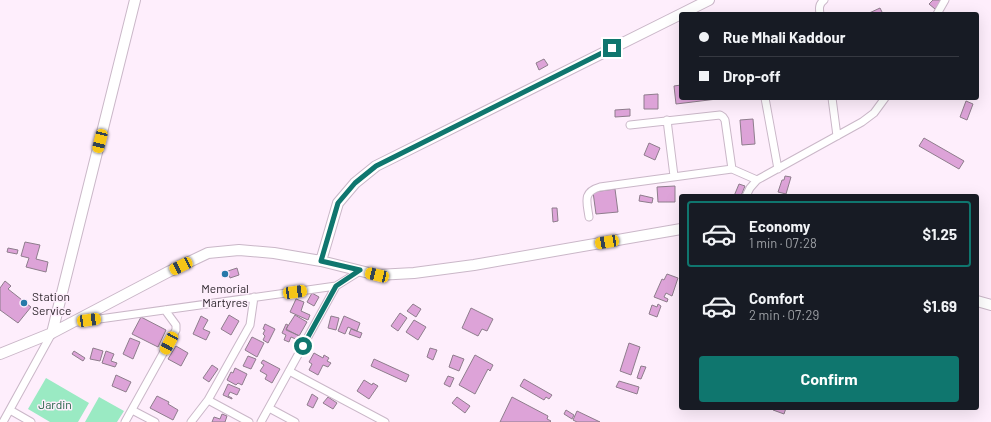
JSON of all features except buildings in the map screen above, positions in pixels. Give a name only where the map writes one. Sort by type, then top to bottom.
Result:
[{"type":"main road","points":[[52,333],[135,0]]},
{"type":"main road","points":[[685,12],[709,0]]},
{"type":"main road","points":[[321,261],[338,203],[355,183],[376,166],[679,15]]},
{"type":"main road","points":[[0,354],[52,333],[168,272],[208,253],[239,250],[274,253],[321,261],[377,275],[414,273],[474,265],[679,229]]},
{"type":"main road","points":[[979,302],[991,305]]},
{"type":"street","points":[[820,12],[819,7],[821,2],[824,0]]},
{"type":"street","points":[[938,12],[945,0]]},
{"type":"street","points":[[765,100],[778,169]]},
{"type":"street","points":[[832,100],[837,136]]},
{"type":"street","points":[[747,194],[757,180],[862,122],[874,113],[884,100]]},
{"type":"street","points":[[630,125],[720,114],[725,120],[732,169]]},
{"type":"street","points":[[667,120],[674,176]]},
{"type":"street","points":[[589,217],[587,197],[592,189],[674,176],[732,169],[757,180]]},
{"type":"street","points":[[73,322],[336,286],[360,270]]},
{"type":"street","points":[[261,422],[336,286]]},
{"type":"street","points":[[191,422],[208,400],[250,325],[254,298]]},
{"type":"street","points":[[125,422],[176,330],[176,324],[165,310]]},
{"type":"street","points":[[3,422],[52,333]]},
{"type":"street","points":[[289,371],[386,422]]},
{"type":"street","points":[[208,400],[248,422]]},
{"type":"street","points":[[269,408],[295,422]]},
{"type":"street","points":[[10,410],[31,422]]},
{"type":"street","points":[[132,410],[155,422]]},
{"type":"green space","name":"Jardin","points":[[46,378],[89,403],[78,422],[50,422],[28,409]]},
{"type":"green space","points":[[99,397],[124,411],[117,422],[85,422]]},
{"type":"place","name":"Memorial Martyres","points":[[225,274]]},
{"type":"place","name":"Station Service","points":[[24,303]]},
{"type":"route","points":[[303,346],[336,286],[360,270],[321,261],[338,203],[355,183],[376,166],[612,48]]}]
